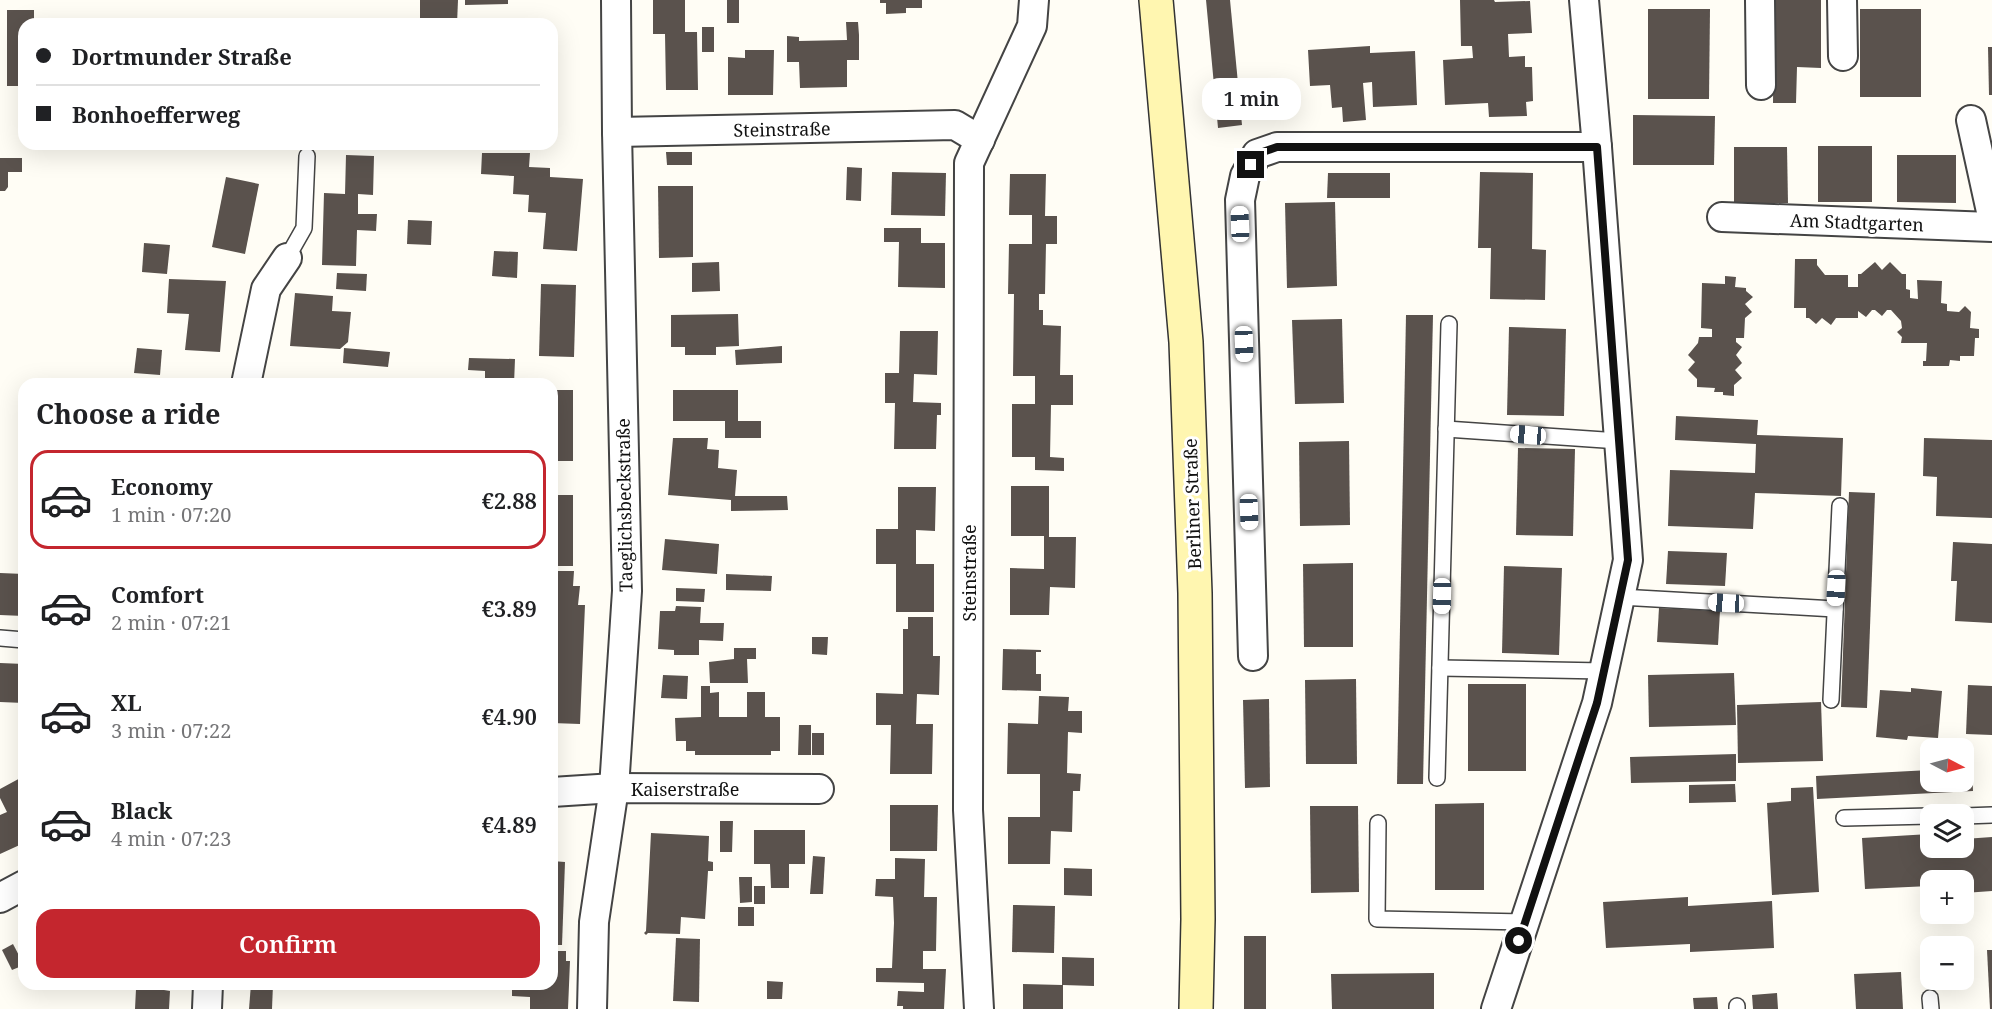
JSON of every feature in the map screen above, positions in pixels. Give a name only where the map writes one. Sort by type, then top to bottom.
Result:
[{"type":"main road","name":"Berliner Straße","points":[[1156,0],[1186,342],[1195,593],[1198,920],[1196,1009]]},
{"type":"street","name":"Taeglichsbeckstraße","points":[[592,1009],[594,922],[614,788],[627,591],[616,0]]},
{"type":"street","name":"Steinstraße","points":[[979,1009],[968,810],[969,164],[1032,26],[1035,0]]},
{"type":"street","points":[[1496,1009],[1597,703],[1628,560],[1584,0]]},
{"type":"street","points":[[1760,0],[1761,85]]},
{"type":"street","points":[[1842,0],[1843,56]]},
{"type":"street","points":[[1971,120],[1992,216]]},
{"type":"street","name":"Steinstraße","points":[[617,132],[955,125],[980,140]]},
{"type":"street","points":[[1253,656],[1240,200],[1245,176],[1257,154],[1277,147],[1597,147]]},
{"type":"street","name":"Am Stadtgarten","points":[[1722,218],[1992,227]]},
{"type":"street","points":[[247,378],[266,289],[287,258]]},
{"type":"street","name":"Kaiserstraße","points":[[558,792],[614,788],[819,789]]},
{"type":"street","points":[[0,898],[18,888]]},
{"type":"street","points":[[207,1009],[208,990]]},
{"type":"lane","points":[[287,258],[304,228],[307,156]]},
{"type":"lane","points":[[1437,778],[1449,324]]},
{"type":"lane","points":[[1446,429],[1618,441]]},
{"type":"lane","points":[[1831,700],[1840,506]]},
{"type":"lane","points":[[1620,597],[1835,609]]},
{"type":"lane","points":[[0,638],[18,640]]},
{"type":"lane","points":[[1440,668],[1604,671]]},
{"type":"lane","points":[[1974,816],[1992,815]]},
{"type":"lane","points":[[1844,818],[1920,816]]},
{"type":"lane","points":[[1378,823],[1377,919],[1525,922]]},
{"type":"building","points":[[420,0],[458,0],[457,18],[420,18]]},
{"type":"building","points":[[465,0],[508,0],[508,4],[465,5]]},
{"type":"building","points":[[653,0],[685,0],[685,32],[697,32],[698,90],[666,90],[665,34],[653,34]]},
{"type":"building","points":[[727,0],[739,0],[739,23],[727,23]]},
{"type":"building","points":[[880,0],[922,0],[922,8],[906,8],[906,13],[886,14],[886,3],[880,3]]},
{"type":"building","points":[[1206,0],[1230,0],[1242,125],[1218,128]]},
{"type":"building","points":[[1460,0],[1530,1],[1532,33],[1508,34],[1509,57],[1525,56],[1525,67],[1532,67],[1533,101],[1526,102],[1527,116],[1489,117],[1488,103],[1445,105],[1443,60],[1473,58],[1472,46],[1461,46]]},
{"type":"building","points":[[1774,0],[1821,0],[1821,68],[1797,67],[1796,103],[1773,103]]},
{"type":"building","points":[[1648,9],[1710,9],[1709,99],[1648,99]]},
{"type":"building","points":[[1860,9],[1921,9],[1921,97],[1860,97]]},
{"type":"building","points":[[7,10],[34,10],[34,18],[18,18],[18,86],[7,86]]},
{"type":"building","points":[[846,22],[858,22],[859,35],[859,60],[847,60],[847,87],[800,88],[799,62],[787,62],[787,36],[799,37],[799,41],[847,40]]},
{"type":"building","points":[[702,27],[714,27],[714,52],[702,52]]},
{"type":"building","points":[[1370,46],[1370,53],[1415,51],[1417,105],[1373,107],[1372,82],[1363,83],[1366,120],[1343,122],[1342,107],[1332,108],[1330,85],[1310,86],[1308,50]]},
{"type":"building","points":[[1988,47],[1992,47],[1992,95],[1989,95]]},
{"type":"building","points":[[745,50],[774,50],[773,95],[728,95],[728,57],[745,58]]},
{"type":"building","points":[[1633,115],[1715,116],[1714,165],[1633,165]]},
{"type":"building","points":[[1818,146],[1872,146],[1872,202],[1818,202]]},
{"type":"building","points":[[1734,147],[1787,147],[1788,203],[1734,203]]},
{"type":"building","points":[[666,152],[692,152],[692,165],[667,165]]},
{"type":"building","points":[[482,153],[530,153],[529,167],[550,168],[550,177],[583,179],[577,251],[543,249],[546,213],[528,212],[529,195],[513,194],[514,176],[481,174]]},
{"type":"building","points":[[346,155],[374,156],[373,195],[358,194],[358,214],[377,214],[376,231],[357,230],[356,266],[322,265],[324,193],[345,194]]},
{"type":"building","points":[[1897,155],[1956,155],[1956,203],[1897,202]]},
{"type":"building","points":[[0,158],[22,158],[22,172],[8,172],[8,187],[5,191],[0,191]]},
{"type":"building","points":[[847,167],[862,168],[861,201],[846,200]]},
{"type":"building","points":[[892,172],[946,173],[945,216],[891,215]]},
{"type":"building","points":[[1480,172],[1533,173],[1532,249],[1546,250],[1545,300],[1490,299],[1491,248],[1478,248]]},
{"type":"building","points":[[1328,173],[1390,173],[1390,198],[1327,198]]},
{"type":"building","points":[[1010,174],[1046,174],[1045,216],[1057,216],[1057,244],[1046,244],[1045,294],[1039,294],[1039,310],[1043,310],[1043,325],[1061,326],[1060,375],[1073,375],[1073,405],[1051,405],[1050,457],[1064,458],[1064,471],[1035,470],[1035,457],[1012,457],[1012,404],[1035,404],[1035,376],[1013,376],[1014,294],[1008,294],[1009,244],[1032,244],[1032,215],[1009,215]]},
{"type":"building","points":[[226,177],[259,184],[245,254],[212,247]]},
{"type":"building","points":[[658,186],[693,186],[693,257],[659,258]]},
{"type":"building","points":[[1335,202],[1337,286],[1287,288],[1285,203]]},
{"type":"building","points":[[408,220],[432,221],[431,245],[407,244]]},
{"type":"building","points":[[884,228],[921,228],[921,243],[945,243],[945,288],[898,287],[899,242],[884,242]]},
{"type":"building","points":[[144,243],[170,245],[167,274],[142,272]]},
{"type":"building","points":[[494,251],[518,252],[517,278],[492,276]]},
{"type":"building","points":[[1795,259],[1817,259],[1817,265],[1825,275],[1848,275],[1848,287],[1858,287],[1858,274],[1875,262],[1882,270],[1890,262],[1902,274],[1906,274],[1906,289],[1910,290],[1910,298],[1918,299],[1917,280],[1942,281],[1941,303],[1947,304],[1947,311],[1959,312],[1965,306],[1971,312],[1970,328],[1979,329],[1979,338],[1975,338],[1974,356],[1960,356],[1960,361],[1950,360],[1949,366],[1923,366],[1923,361],[1926,361],[1927,343],[1901,343],[1902,337],[1897,332],[1902,328],[1901,321],[1891,310],[1887,310],[1882,316],[1872,310],[1866,317],[1858,311],[1858,318],[1836,318],[1831,325],[1822,318],[1816,324],[1806,318],[1806,308],[1794,308]]},
{"type":"building","points":[[719,262],[720,291],[692,292],[692,263]]},
{"type":"building","points":[[337,273],[367,274],[366,291],[336,289]]},
{"type":"building","points":[[1725,276],[1736,277],[1735,287],[1746,288],[1746,291],[1753,297],[1745,304],[1752,312],[1745,318],[1744,338],[1736,338],[1736,342],[1742,347],[1736,355],[1742,363],[1735,370],[1742,378],[1734,385],[1734,396],[1714,392],[1715,388],[1697,387],[1697,379],[1688,370],[1695,362],[1688,355],[1698,343],[1699,337],[1712,337],[1712,329],[1701,328],[1702,283],[1725,284]]},
{"type":"building","points":[[169,279],[226,281],[220,352],[185,350],[189,314],[167,313]]},
{"type":"building","points":[[541,284],[576,285],[574,357],[539,356]]},
{"type":"building","points":[[295,293],[333,296],[332,311],[351,312],[348,342],[340,349],[290,346]]},
{"type":"building","points":[[738,314],[739,346],[716,347],[716,355],[685,355],[685,347],[671,347],[671,315]]},
{"type":"building","points":[[1406,315],[1433,315],[1423,784],[1397,784]]},
{"type":"building","points":[[1342,319],[1344,403],[1295,404],[1292,320]]},
{"type":"building","points":[[1509,327],[1566,329],[1564,416],[1507,415]]},
{"type":"building","points":[[900,331],[938,331],[937,375],[914,374],[913,402],[941,403],[941,415],[937,415],[936,449],[894,449],[895,403],[885,403],[885,373],[899,373]]},
{"type":"building","points":[[782,346],[782,363],[736,365],[735,350]]},
{"type":"building","points":[[137,348],[162,350],[160,375],[134,373]]},
{"type":"building","points":[[344,348],[390,352],[388,367],[343,363]]},
{"type":"building","points":[[469,358],[515,359],[514,378],[485,378],[485,371],[468,370]]},
{"type":"building","points":[[558,390],[573,390],[573,461],[558,461]]},
{"type":"building","points":[[673,390],[738,390],[738,421],[761,421],[761,438],[725,438],[725,421],[673,421]]},
{"type":"building","points":[[1676,416],[1758,420],[1757,435],[1843,438],[1841,496],[1755,493],[1753,529],[1668,526],[1670,470],[1755,473],[1756,444],[1675,440]]},
{"type":"building","points":[[673,438],[708,438],[707,449],[719,450],[718,468],[737,470],[735,496],[787,496],[788,510],[731,511],[731,500],[668,495]]},
{"type":"building","points":[[1924,438],[1992,440],[1992,518],[1936,516],[1937,477],[1923,476]]},
{"type":"building","points":[[1349,441],[1350,525],[1300,526],[1299,442]]},
{"type":"building","points":[[1518,448],[1575,449],[1573,536],[1516,535]]},
{"type":"building","points":[[1011,486],[1049,486],[1049,537],[1076,537],[1075,588],[1050,587],[1049,615],[1010,615],[1010,568],[1044,569],[1044,536],[1011,536]]},
{"type":"building","points":[[898,487],[936,487],[935,531],[916,530],[916,564],[934,564],[934,612],[896,612],[896,564],[876,564],[876,529],[898,529]]},
{"type":"building","points":[[1849,492],[1875,493],[1867,708],[1841,707]]},
{"type":"building","points":[[558,495],[573,495],[573,566],[558,566]]},
{"type":"building","points":[[665,539],[719,544],[717,574],[662,570]]},
{"type":"building","points":[[1953,542],[1992,544],[1992,623],[1955,621],[1957,581],[1951,581]]},
{"type":"building","points":[[1668,551],[1727,553],[1725,586],[1666,584]]},
{"type":"building","points":[[1353,563],[1353,647],[1304,647],[1303,564]]},
{"type":"building","points":[[1504,566],[1562,568],[1559,655],[1502,653]]},
{"type":"building","points":[[558,571],[574,571],[573,586],[580,586],[578,605],[585,605],[580,724],[558,723]]},
{"type":"building","points":[[0,573],[18,574],[18,616],[0,615]]},
{"type":"building","points":[[726,574],[772,576],[771,591],[726,590]]},
{"type":"building","points":[[676,588],[705,589],[704,602],[676,601]]},
{"type":"building","points":[[676,606],[701,607],[700,623],[724,623],[723,641],[699,640],[699,655],[674,655],[674,650],[658,649],[660,611],[675,611]]},
{"type":"building","points":[[1659,608],[1720,611],[1718,645],[1657,642]]},
{"type":"building","points":[[908,617],[933,617],[933,656],[940,656],[939,695],[917,694],[916,724],[933,724],[932,774],[890,774],[891,725],[876,725],[876,693],[903,694],[903,629],[908,629]]},
{"type":"building","points":[[812,637],[828,637],[827,655],[812,654]]},
{"type":"building","points":[[734,648],[756,648],[756,659],[747,659],[748,683],[710,683],[709,662],[734,659]]},
{"type":"building","points":[[1003,649],[1041,650],[1041,652],[1036,652],[1036,674],[1041,674],[1041,691],[1002,690]]},
{"type":"building","points":[[0,663],[18,664],[18,703],[0,702]]},
{"type":"building","points":[[1734,673],[1736,725],[1649,727],[1648,675]]},
{"type":"building","points":[[663,675],[688,676],[687,699],[661,698]]},
{"type":"building","points":[[1356,679],[1357,764],[1306,764],[1305,680]]},
{"type":"building","points":[[1468,684],[1526,684],[1526,771],[1468,771]]},
{"type":"building","points":[[1968,685],[1992,686],[1992,735],[1966,734]]},
{"type":"building","points":[[701,686],[710,686],[710,693],[719,692],[719,717],[747,717],[747,692],[765,692],[765,717],[780,717],[780,751],[771,751],[771,755],[695,755],[695,751],[686,751],[686,741],[676,741],[675,718],[701,717]]},
{"type":"building","points":[[1911,688],[1942,691],[1938,738],[1908,736],[1907,740],[1876,737],[1880,690],[1911,692]]},
{"type":"building","points":[[1039,696],[1069,697],[1068,711],[1082,711],[1082,733],[1068,732],[1067,773],[1081,774],[1080,791],[1073,791],[1072,832],[1051,831],[1050,864],[1008,864],[1008,817],[1040,817],[1040,774],[1007,774],[1008,723],[1038,724]]},
{"type":"building","points":[[1269,699],[1270,787],[1245,788],[1243,700]]},
{"type":"building","points":[[1821,702],[1823,761],[1738,763],[1737,705]]},
{"type":"building","points":[[799,725],[811,725],[811,755],[798,755]]},
{"type":"building","points":[[812,733],[824,733],[824,755],[812,755]]},
{"type":"building","points":[[1736,754],[1736,781],[1631,783],[1630,757]]},
{"type":"building","points":[[1920,771],[1920,792],[1954,792],[1817,799],[1816,776]]},
{"type":"building","points":[[18,779],[18,846],[0,854],[0,815],[7,812],[0,798],[0,789]]},
{"type":"building","points":[[1735,784],[1736,802],[1689,803],[1689,785]]},
{"type":"building","points":[[1813,787],[1819,892],[1772,895],[1767,803],[1791,801],[1791,788]]},
{"type":"building","points":[[1484,803],[1484,890],[1435,890],[1435,804]]},
{"type":"building","points":[[890,805],[938,805],[937,851],[890,851]]},
{"type":"building","points":[[1310,806],[1358,806],[1359,892],[1311,893]]},
{"type":"building","points":[[720,821],[733,821],[732,852],[720,852]]},
{"type":"building","points":[[754,830],[805,830],[805,864],[789,864],[789,888],[771,888],[770,864],[754,864]]},
{"type":"building","points":[[651,833],[709,836],[708,861],[713,862],[713,871],[708,871],[705,919],[681,917],[680,934],[648,933],[646,935],[644,933],[646,931]]},
{"type":"building","points":[[1920,835],[1920,858],[1974,858],[1974,838],[1992,837],[1992,891],[1974,892],[1974,870],[1920,870],[1920,886],[1865,889],[1862,838]]},
{"type":"building","points":[[813,856],[825,857],[823,894],[810,894]]},
{"type":"building","points":[[895,858],[925,859],[924,897],[937,897],[936,951],[923,951],[923,969],[946,969],[944,1009],[903,1009],[903,1006],[897,1006],[898,991],[924,992],[924,983],[876,982],[876,968],[892,968],[894,923],[893,897],[875,896],[876,879],[895,879]]},
{"type":"building","points":[[558,861],[565,862],[562,945],[558,945]]},
{"type":"building","points":[[1064,868],[1092,869],[1092,896],[1064,895]]},
{"type":"building","points":[[739,877],[752,877],[752,902],[740,903]]},
{"type":"building","points":[[754,886],[765,886],[765,904],[754,904]]},
{"type":"building","points":[[1688,897],[1688,906],[1772,901],[1774,948],[1690,952],[1690,944],[1606,948],[1603,902]]},
{"type":"building","points":[[1013,905],[1055,906],[1054,953],[1012,952]]},
{"type":"building","points":[[738,907],[754,907],[754,926],[738,926]]},
{"type":"building","points":[[1244,936],[1266,936],[1266,1009],[1244,1009]]},
{"type":"building","points":[[676,938],[700,939],[699,1002],[673,1001]]},
{"type":"building","points":[[13,944],[18,954],[18,968],[12,970],[2,950]]},
{"type":"building","points":[[1987,950],[1992,950],[1992,1009],[1990,1009]]},
{"type":"building","points":[[558,951],[566,951],[566,961],[570,961],[568,1009],[530,1009],[530,997],[512,996],[512,990],[558,990]]},
{"type":"building","points":[[1062,957],[1094,958],[1094,986],[1063,985],[1063,1009],[1023,1009],[1023,984],[1062,985]]},
{"type":"building","points":[[1901,972],[1903,1009],[1856,1009],[1854,974]]},
{"type":"building","points":[[1434,973],[1434,1009],[1332,1009],[1331,974]]},
{"type":"building","points":[[767,981],[783,982],[782,999],[767,999]]},
{"type":"building","points":[[136,990],[170,991],[169,1009],[135,1009]]},
{"type":"building","points":[[251,990],[273,990],[272,1009],[249,1009]]},
{"type":"building","points":[[1777,993],[1778,1009],[1753,1009],[1752,995]]},
{"type":"building","points":[[1717,997],[1718,1009],[1694,1009],[1693,998]]},
{"type":"route","points":[[1251,165],[1257,154],[1277,147],[1597,147],[1628,560],[1597,703],[1519,941]]}]
